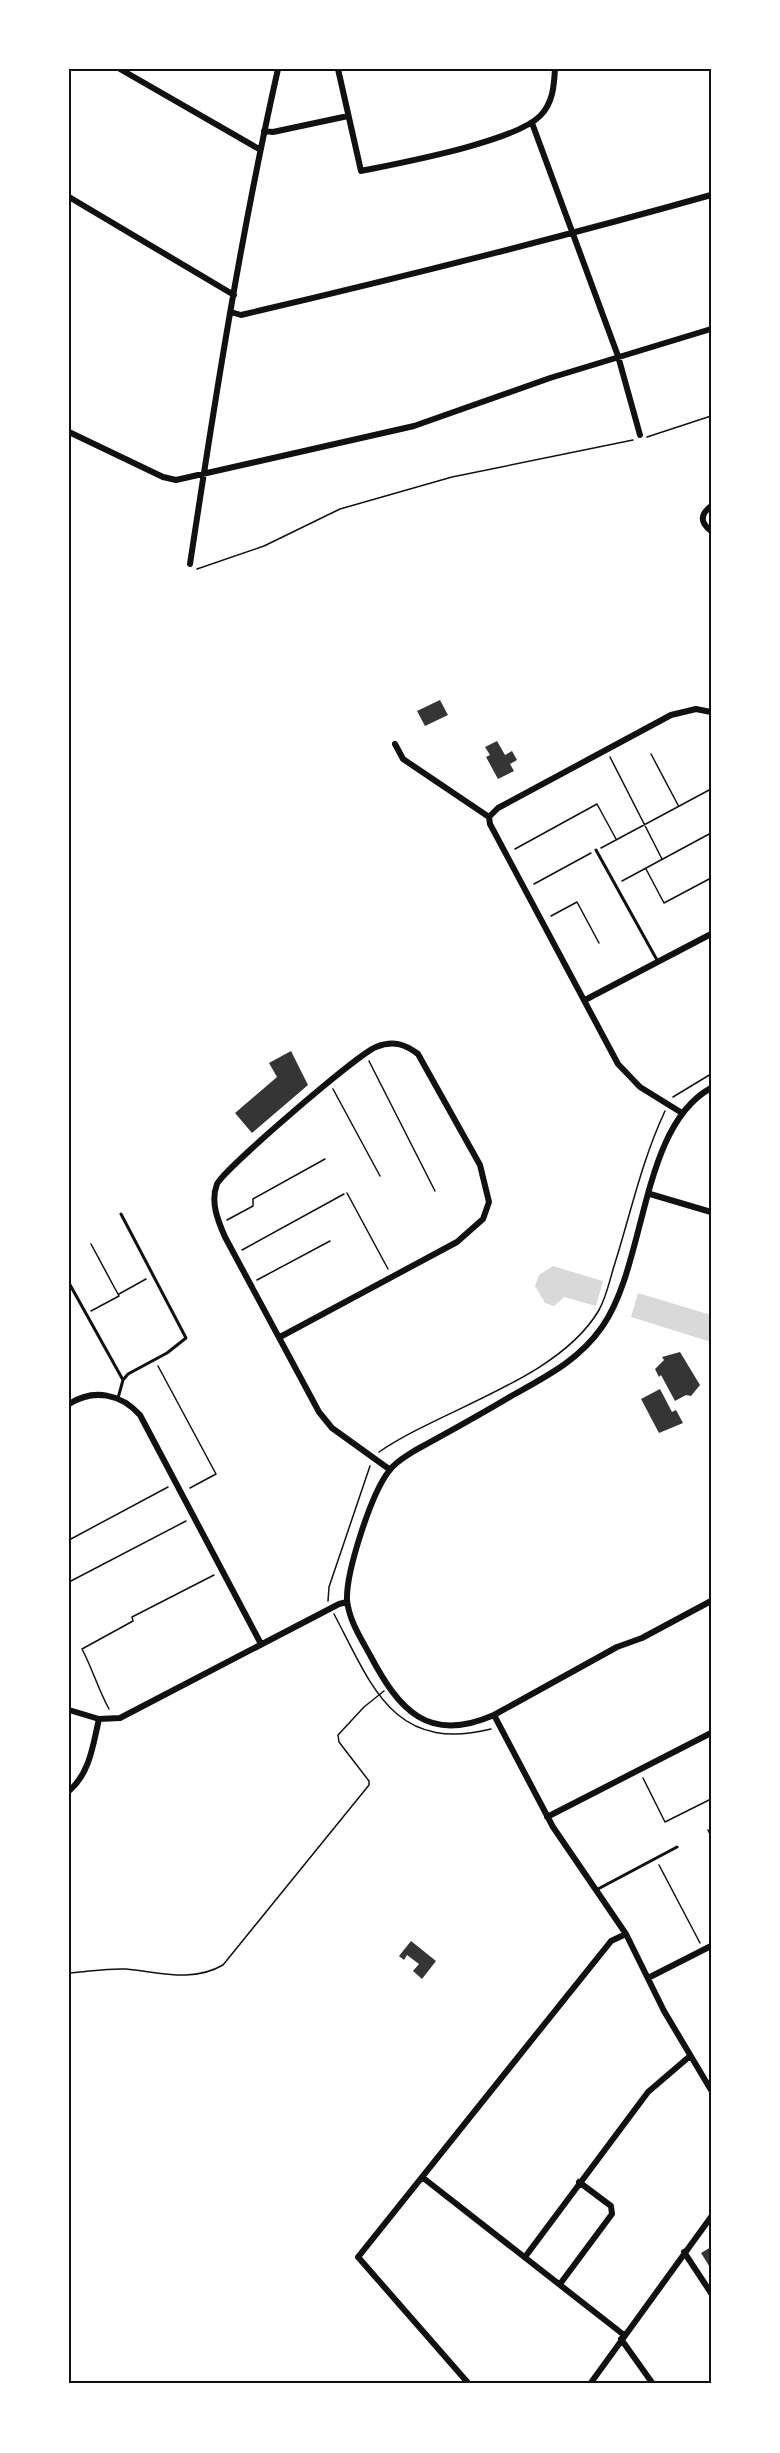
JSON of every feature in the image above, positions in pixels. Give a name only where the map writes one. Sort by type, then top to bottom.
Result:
[{"type":"street","points":[[120,69],[259,149]]},
{"type":"street","points":[[190,568],[259,149],[278,69]]},
{"type":"street","points":[[338,69],[361,171],[452,150],[532,123],[542,114],[550,100],[554,87],[555,69]]},
{"type":"street","points":[[264,131],[273,132],[348,116]]},
{"type":"street","points":[[532,123],[571,235],[618,356],[640,435]]},
{"type":"street","points":[[231,312],[241,315],[571,235],[711,195]]},
{"type":"street","points":[[69,197],[234,295]]},
{"type":"street","points":[[69,432],[163,477],[176,480],[204,472],[313,451],[414,426],[618,356],[711,329]]},
{"type":"street","points":[[711,506],[703,513],[702,519],[711,531]]},
{"type":"street","points":[[489,817],[498,808],[670,716],[696,709],[711,712]]},
{"type":"street","points":[[395,744],[403,759],[489,817],[490,824],[627,1076],[682,1113]]},
{"type":"street","points":[[585,1000],[711,934]]},
{"type":"street","points":[[280,1337],[457,1242],[483,1220],[489,1202],[480,1165],[418,1054],[398,1043],[376,1047],[365,1053],[236,1162],[217,1184],[215,1209],[235,1255],[319,1412],[332,1428],[389,1469]]},
{"type":"street","points":[[711,1089],[692,1101],[682,1113],[665,1144],[618,1298],[602,1328],[583,1351],[556,1371],[414,1451],[389,1469],[379,1487],[365,1524],[348,1579],[347,1602],[353,1623],[382,1678],[409,1712],[433,1723],[449,1726],[477,1722],[494,1715],[617,1647],[642,1638],[711,1600]]},
{"type":"street","points":[[650,1194],[711,1212]]},
{"type":"street","points":[[69,1404],[81,1397],[95,1395],[117,1398],[132,1406],[140,1415],[261,1644]]},
{"type":"street","points":[[69,1710],[99,1719],[114,1720],[149,1705],[261,1644],[347,1602]]},
{"type":"street","points":[[494,1715],[547,1817],[578,1864],[598,1889],[626,1934],[663,2012],[711,2090]]},
{"type":"street","points":[[69,1791],[78,1783],[85,1771],[99,1719]]},
{"type":"street","points":[[547,1817],[711,1732]]},
{"type":"street","points":[[469,2384],[358,2256],[611,1941],[626,1934]]},
{"type":"street","points":[[648,1978],[711,1946]]},
{"type":"street","points":[[525,2257],[648,2092],[690,2056]]},
{"type":"street","points":[[422,2177],[560,2284],[623,2337],[653,2384]]},
{"type":"street","points":[[560,2284],[612,2214],[611,2206],[579,2182]]},
{"type":"street","points":[[590,2384],[711,2217]]},
{"type":"street","points":[[684,2252],[711,2293]]},
{"type":"lane","points":[[596,850],[658,962]]},
{"type":"lane","points":[[117,1398],[123,1380],[128,1374],[167,1353],[186,1338],[121,1214]]},
{"type":"lane","points":[[69,1283],[123,1380]]},
{"type":"lane","points":[[598,1889],[677,1847]]},
{"type":"path","points":[[190,568],[264,546],[340,508],[452,477],[641,439],[711,416]]},
{"type":"path","points":[[651,754],[679,806]]},
{"type":"path","points":[[610,756],[662,859]]},
{"type":"path","points":[[534,884],[711,789]]},
{"type":"path","points":[[515,849],[597,804],[616,840]]},
{"type":"path","points":[[615,884],[711,833]]},
{"type":"path","points":[[645,868],[664,903],[711,878]]},
{"type":"path","points":[[551,915],[577,902],[599,943]]},
{"type":"path","points":[[365,1053],[435,1191]]},
{"type":"path","points":[[330,1083],[380,1176]]},
{"type":"path","points":[[226,1221],[253,1206],[253,1199],[325,1160]]},
{"type":"path","points":[[348,1193],[388,1270]]},
{"type":"path","points":[[235,1255],[344,1194]]},
{"type":"path","points":[[257,1280],[330,1241]]},
{"type":"path","points":[[91,1244],[118,1294]]},
{"type":"path","points":[[378,1453],[552,1360],[566,1349],[599,1310],[615,1263]]},
{"type":"path","points":[[85,1314],[153,1275]]},
{"type":"path","points":[[157,1365],[216,1474],[190,1488]]},
{"type":"path","points":[[370,1466],[329,1587],[327,1598],[331,1608],[378,1696],[392,1713],[408,1725],[424,1731],[465,1734],[500,1725]]},
{"type":"path","points":[[69,1540],[169,1487]]},
{"type":"path","points":[[69,1582],[186,1520]]},
{"type":"path","points":[[114,1720],[97,1687],[97,1678],[82,1649],[133,1621],[132,1617],[222,1569]]},
{"type":"path","points":[[69,1973],[126,1970],[184,1976],[213,1971],[223,1965],[369,1785],[338,1737],[353,1718],[378,1696]]},
{"type":"path","points":[[642,1777],[665,1822],[711,1799]]},
{"type":"path","points":[[708,1830],[711,1836]]},
{"type":"path","points":[[656,1858],[700,1942]]},
{"type":"shaded area","points":[[553,1266],[603,1281],[596,1306],[564,1297],[554,1306],[545,1303],[535,1286],[539,1275]]},
{"type":"shaded area","points":[[638,1293],[711,1315],[711,1342],[631,1317]]},
{"type":"building","points":[[440,700],[448,715],[425,726],[417,711]]},
{"type":"building","points":[[497,741],[505,755],[512,751],[517,760],[510,764],[514,771],[498,779],[486,757],[490,755],[485,747]]},
{"type":"building","points":[[291,1051],[308,1085],[252,1133],[235,1113],[277,1077],[269,1063]]},
{"type":"building","points":[[680,1352],[700,1385],[691,1396],[686,1395],[675,1401],[661,1375],[659,1377],[655,1369],[664,1360],[662,1357]]},
{"type":"building","points":[[660,1389],[672,1412],[676,1410],[683,1423],[659,1433],[641,1399]]},
{"type":"building","points":[[411,1941],[436,1961],[422,1979],[413,1971],[419,1964],[407,1955],[404,1960],[399,1956]]},
{"type":"building","points":[[711,2247],[711,2269],[701,2253]]}]
